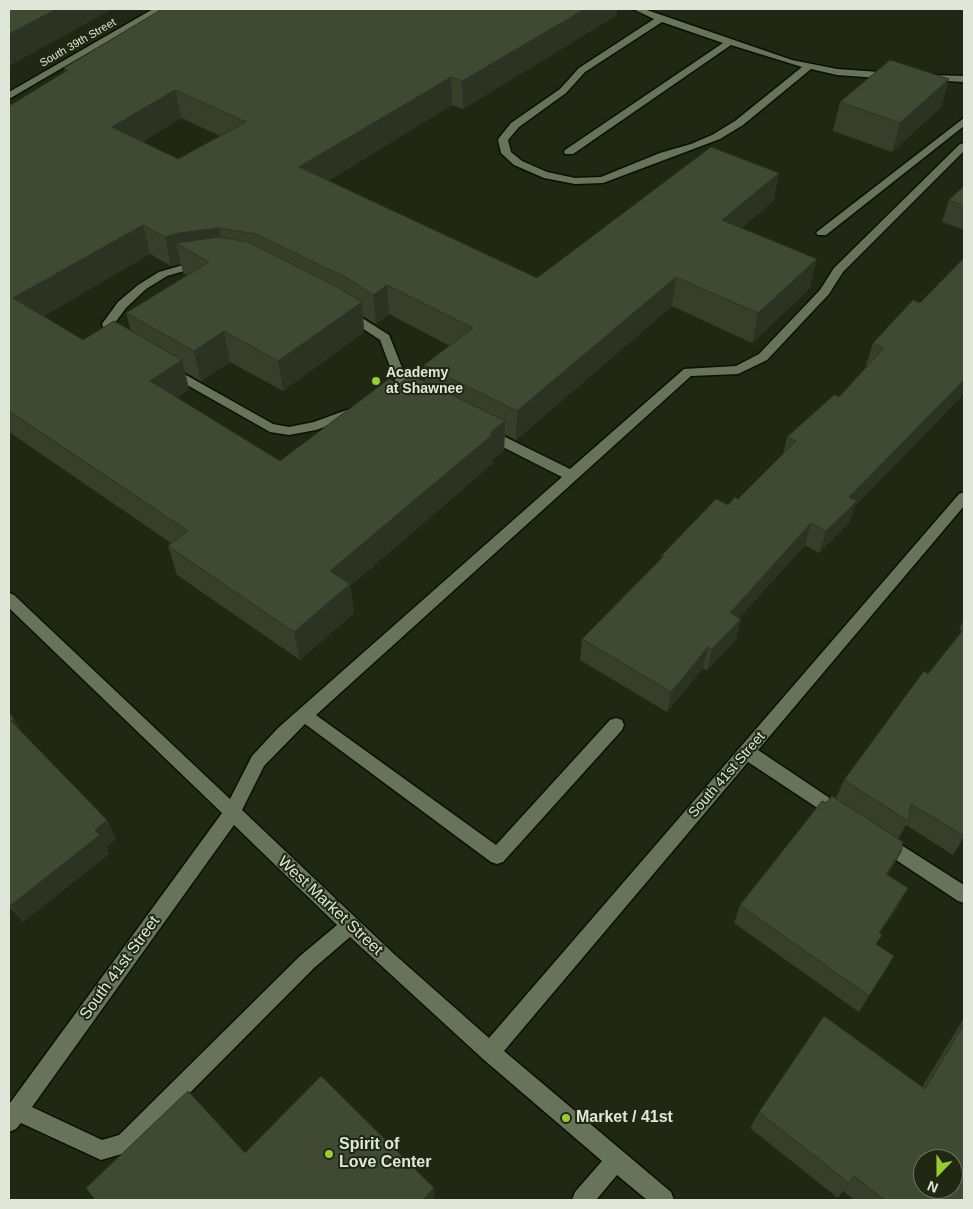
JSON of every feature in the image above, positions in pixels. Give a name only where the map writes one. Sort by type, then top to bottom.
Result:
[{"type":"street","name":"South 39th Street","points":[[9,96],[159,9]]},
{"type":"street","points":[[637,9],[661,19],[790,62],[837,72],[902,76]]},
{"type":"street","points":[[661,19],[582,70],[563,91],[515,125],[503,140],[506,153],[518,164],[544,174],[575,181],[604,180],[664,155],[695,146],[716,137],[739,122],[809,66]]},
{"type":"street","points":[[569,152],[730,42]]},
{"type":"street","points":[[920,78],[964,79]]},
{"type":"street","points":[[822,233],[964,121]]},
{"type":"street","name":"South 41st Street","points":[[13,1116],[232,813],[258,762],[284,733],[688,372],[738,370],[763,357],[825,292],[838,270],[964,146]]},
{"type":"street","points":[[129,346],[112,337],[108,324],[122,305],[163,274],[190,266],[216,263]]},
{"type":"street","points":[[339,309],[385,338],[402,394],[424,402]]},
{"type":"street","points":[[162,366],[270,428],[289,431],[316,426],[370,406]]},
{"type":"street","points":[[476,428],[572,476]]},
{"type":"street","name":"South 41st Street","points":[[490,1052],[964,497]]},
{"type":"street","name":"West Market Street","points":[[9,599],[351,925],[490,1052],[663,1200]]},
{"type":"street","points":[[304,715],[497,856],[616,725]]},
{"type":"street","points":[[747,752],[851,821]]},
{"type":"street","points":[[867,832],[964,895]]},
{"type":"street","points":[[13,1116],[101,1150],[125,1144],[307,962],[351,925]]},
{"type":"street","points":[[582,1200],[616,1160]]},
{"type":"building","points":[[9,9],[57,9],[9,34]]},
{"type":"building","name":"Academy at Shawnee","points":[[162,9],[585,9],[462,81],[451,77],[299,167],[537,278],[711,147],[779,173],[722,220],[817,259],[758,313],[676,277],[517,411],[424,365],[473,328],[387,285],[373,295],[349,279],[256,234],[219,228],[179,233],[165,237],[143,225],[13,298],[83,340],[114,321],[182,360],[150,381],[280,461],[389,379],[399,384],[411,375],[505,421],[490,433],[492,435],[330,571],[350,584],[294,632],[168,546],[188,531],[9,411],[9,106],[68,70],[64,68]],"holes":[[[175,90],[246,122],[178,159],[112,127]]]},
{"type":"building","points":[[890,60],[949,79],[900,123],[840,102]]},
{"type":"building","points":[[964,186],[964,206],[949,200]]},
{"type":"building","points":[[219,237],[248,242],[339,288],[362,302],[278,361],[224,331],[194,351],[126,313],[209,262],[176,243]]},
{"type":"building","points":[[964,258],[964,380],[849,497],[857,501],[826,531],[811,523],[730,613],[741,619],[712,649],[708,647],[671,692],[582,639],[664,556],[662,555],[716,499],[728,505],[735,497],[738,499],[796,441],[787,437],[834,395],[839,397],[884,348],[873,343],[913,300],[920,303]]},
{"type":"building","points":[[964,629],[964,836],[911,804],[908,821],[844,780],[924,671],[928,674]]},
{"type":"building","points":[[9,713],[14,719],[11,721],[107,820],[95,830],[100,835],[11,905],[9,902]]},
{"type":"building","points":[[832,796],[903,842],[901,852],[886,874],[908,888],[879,933],[882,935],[876,944],[894,956],[869,996],[740,905],[822,801],[826,803]]},
{"type":"building","points":[[824,1016],[925,1089],[964,1024],[964,1200],[885,1200],[854,1176],[849,1183],[759,1112]]},
{"type":"building","points":[[321,1076],[434,1188],[423,1200],[95,1200],[86,1188],[188,1091],[245,1153]]},
{"type":"place","name":"Academy at Shawnee","points":[[376,381]]},
{"type":"place","name":"Market / 41st","points":[[566,1118]]},
{"type":"place","name":"Spirit of Love Center","points":[[329,1154]]}]
